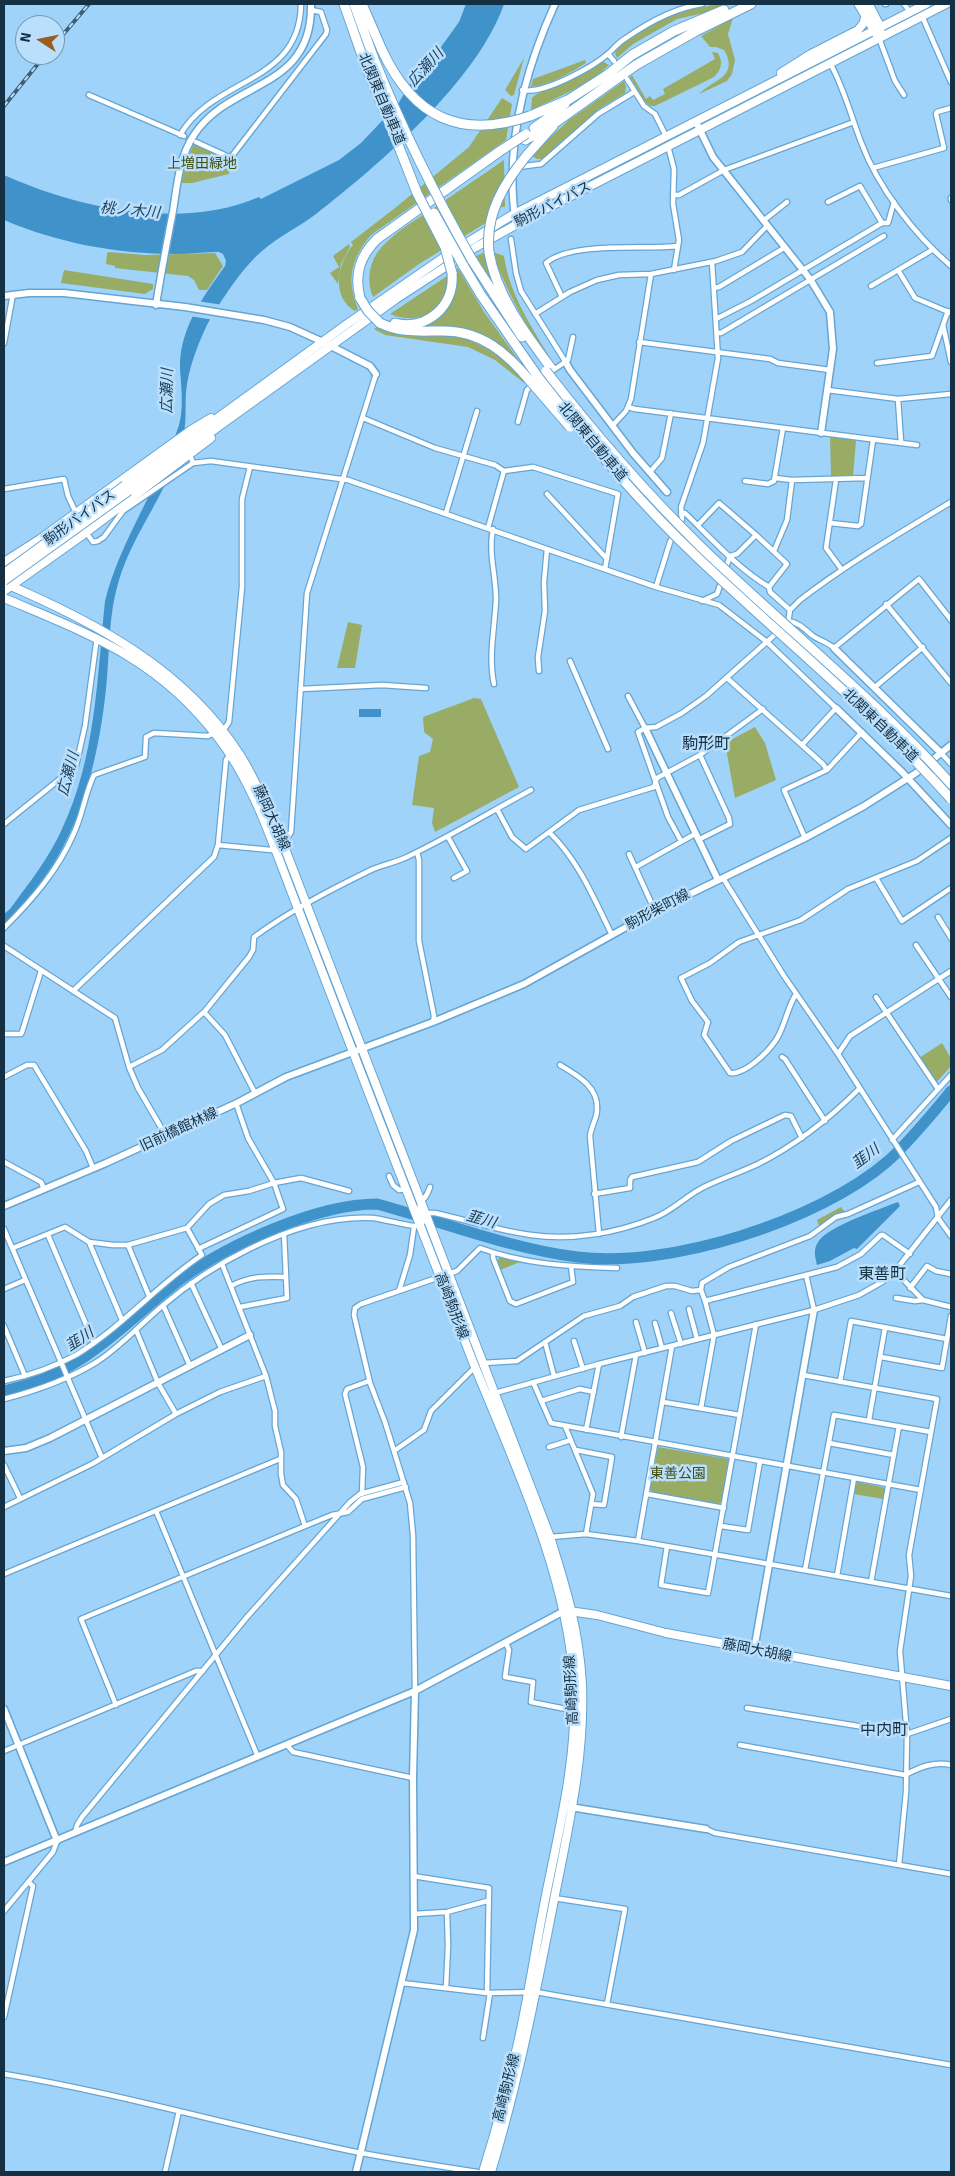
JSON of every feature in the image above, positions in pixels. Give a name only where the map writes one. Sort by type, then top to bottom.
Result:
[{"type":"highway","name":"北関東自動車道","points":[[344,4],[366,67],[396,137],[463,265],[535,379],[606,468],[630,488],[695,555],[901,745],[951,799]]},
{"type":"highway","name":"北関東自動車道","points":[[354,4],[391,101],[430,184],[472,260],[509,319],[590,426],[643,488],[683,529],[867,698],[951,784]]},
{"type":"highway","points":[[362,4],[382,50],[397,78],[408,93],[425,109],[442,119],[465,125],[480,126],[504,123],[530,116],[568,100],[607,75],[632,55],[674,31],[737,4]]},
{"type":"highway","points":[[525,137],[556,122],[636,65],[722,17],[751,4]]},
{"type":"highway","points":[[859,4],[877,32]]},
{"type":"highway","points":[[868,4],[877,32]]},
{"type":"highway","points":[[535,379],[509,357],[481,338],[453,331],[398,330],[383,321],[363,297],[364,273],[368,260],[378,246],[393,232],[525,137],[568,100]]},
{"type":"highway","points":[[548,369],[503,294],[488,252],[488,235],[493,210],[506,184],[527,155],[556,122]]},
{"type":"highway","points":[[383,321],[410,325],[432,318],[447,301],[452,287],[452,273],[445,247],[418,193],[396,137]]},
{"type":"main road","name":"駒形バイパス","points":[[4,573],[127,488],[188,457],[246,408],[396,299],[446,266],[516,225],[830,63],[877,32],[926,4]]},
{"type":"main road","name":"駒形バイパス","points":[[6,583],[127,488],[157,459],[190,439],[442,258],[514,214],[766,85],[877,32],[922,16],[946,4]]},
{"type":"main road","points":[[766,85],[811,54],[858,30],[864,24],[866,16]]},
{"type":"main road","points":[[4,562],[157,459],[191,430],[231,408]]},
{"type":"main road","points":[[6,583],[29,573],[188,457]]},
{"type":"main road","points":[[28,593],[25,585],[29,573]]},
{"type":"main road","points":[[4,591],[6,583]]},
{"type":"main road","points":[[6,583],[74,615],[98,635]]},
{"type":"main road","points":[[4,598],[98,635]]},
{"type":"main road","name":"藤岡大胡線","points":[[98,635],[111,641],[163,679],[194,708],[219,732],[254,781],[282,841],[362,1048]]},
{"type":"main road","name":"藤岡大胡線","points":[[219,732],[248,786],[275,849],[353,1051]]},
{"type":"main road","points":[[362,1048],[420,1201],[419,1211]]},
{"type":"main road","points":[[353,1051],[406,1189],[419,1211]]},
{"type":"main road","name":"高崎駒形線","points":[[419,1211],[419,1225],[550,1537],[580,1660],[573,1806],[532,1992],[483,2172]]},
{"type":"main road","name":"高崎駒形線","points":[[419,1211],[431,1229],[479,1365]]},
{"type":"main road","name":"高崎駒形線","points":[[491,1393],[568,1611]]},
{"type":"main road","name":"藤岡大胡線","points":[[568,1611],[631,1626],[951,1686]]},
{"type":"main road","name":"高崎駒形線","points":[[491,2172],[516,2084],[564,1806],[578,1711]]},
{"type":"street","points":[[89,95],[182,136],[192,118],[206,104],[256,77],[279,60],[292,42],[298,29],[301,4]]},
{"type":"street","points":[[516,225],[513,168],[515,132],[522,90],[537,45],[555,4]]},
{"type":"street","points":[[522,90],[532,92],[544,89],[571,76],[608,54],[620,42],[644,26],[682,8],[702,4]]},
{"type":"street","points":[[904,4],[910,12]]},
{"type":"street","points":[[156,305],[185,153],[198,130],[222,106],[271,80],[292,62],[306,36],[311,7],[321,12],[327,30],[326,34],[232,156],[229,157],[196,142]]},
{"type":"street","points":[[922,16],[951,82]]},
{"type":"street","points":[[877,32],[895,81],[904,95]]},
{"type":"street","points":[[608,54],[614,60]]},
{"type":"street","points":[[830,63],[838,79],[861,144],[873,168],[908,224],[932,250],[951,266]]},
{"type":"street","points":[[626,79],[644,106],[655,114],[666,136]]},
{"type":"street","points":[[513,168],[542,164],[598,114],[634,92]]},
{"type":"street","points":[[873,168],[944,148],[936,114],[951,108]]},
{"type":"street","points":[[696,121],[713,157],[810,279],[830,312],[833,349],[821,433]]},
{"type":"street","points":[[673,195],[679,195],[724,170],[854,122]]},
{"type":"street","points":[[668,146],[674,169],[674,217],[679,240],[674,270]]},
{"type":"street","points":[[828,202],[860,186],[882,223]]},
{"type":"street","points":[[534,314],[578,288],[605,278],[674,270],[712,262],[747,249],[765,224],[787,202]]},
{"type":"street","points":[[716,319],[751,301],[882,223],[888,222],[894,202]]},
{"type":"street","points":[[716,333],[720,333],[758,312],[884,236]]},
{"type":"street","points":[[511,239],[518,282],[534,314],[570,370],[667,492]]},
{"type":"street","points":[[562,297],[546,263],[558,256],[606,248],[678,246]]},
{"type":"street","points":[[714,288],[719,287],[784,248]]},
{"type":"street","points":[[871,286],[932,250]]},
{"type":"street","points":[[656,587],[670,542],[682,519],[681,507],[703,443],[708,418],[719,351],[716,333],[712,262]]},
{"type":"street","points":[[878,363],[932,356],[949,312],[915,298],[898,270]]},
{"type":"street","points":[[613,425],[628,407],[632,394],[651,274]]},
{"type":"street","points":[[4,296],[64,292],[185,308],[283,325],[323,342],[370,366],[376,374],[307,593],[291,828],[288,837],[275,849],[267,850],[218,845]]},
{"type":"street","points":[[4,343],[13,294]]},
{"type":"street","points":[[943,324],[951,362]]},
{"type":"street","points":[[518,422],[528,388],[565,361],[570,355],[573,337]]},
{"type":"street","points":[[639,342],[719,351],[770,359],[778,363],[830,370]]},
{"type":"street","points":[[827,390],[898,399],[951,394]]},
{"type":"street","points":[[898,399],[900,442]]},
{"type":"street","points":[[628,407],[917,445]]},
{"type":"street","points":[[446,513],[477,411]]},
{"type":"street","points":[[650,472],[662,458],[671,413]]},
{"type":"street","points":[[362,418],[435,448],[495,465],[504,471],[533,467],[618,494],[605,569]]},
{"type":"street","points":[[745,481],[770,484],[775,478],[783,428]]},
{"type":"street","points":[[830,523],[858,526],[861,524],[873,440]]},
{"type":"street","points":[[4,489],[64,479],[75,513],[93,542],[104,537],[119,514],[182,469],[188,457],[211,462],[343,480],[490,528],[656,587],[719,605],[767,642],[862,732],[951,825]]},
{"type":"street","points":[[4,928],[30,902],[56,868],[75,832],[94,775],[145,757],[146,737],[154,734],[208,736],[219,732],[228,722],[242,588],[242,499],[250,467]]},
{"type":"street","points":[[494,684],[492,637],[496,598],[490,551],[490,528],[504,471]]},
{"type":"street","points":[[775,478],[792,480],[867,478]]},
{"type":"street","points":[[774,551],[787,520],[792,480]]},
{"type":"street","points":[[836,480],[826,548],[842,570]]},
{"type":"street","points":[[547,494],[607,559]]},
{"type":"street","points":[[680,840],[668,816],[638,732],[645,728],[656,727],[682,713],[727,678],[767,642],[788,621],[790,610],[800,600],[872,549],[951,502]]},
{"type":"street","points":[[698,525],[719,503],[756,535],[787,564],[769,587]]},
{"type":"street","points":[[681,514],[685,513],[730,556],[759,581],[769,587],[770,592],[790,610]]},
{"type":"street","points":[[730,556],[738,554],[756,535]]},
{"type":"street","points":[[539,671],[538,657],[544,611],[547,549]]},
{"type":"street","points":[[701,601],[717,594],[730,556]]},
{"type":"street","points":[[834,648],[919,579],[951,620]]},
{"type":"street","points":[[886,604],[951,682]]},
{"type":"street","points":[[788,621],[802,626],[812,636],[824,640],[834,648],[951,764]]},
{"type":"street","points":[[4,824],[76,766],[85,726],[98,635]]},
{"type":"street","points":[[875,687],[923,647]]},
{"type":"street","points":[[570,661],[608,749]]},
{"type":"street","points":[[727,678],[763,709],[827,770]]},
{"type":"street","points":[[301,689],[382,685],[426,688]]},
{"type":"street","points":[[628,696],[696,837],[720,879],[838,1054],[858,1089],[936,1207],[938,1218],[951,1236]]},
{"type":"street","points":[[802,745],[836,708]]},
{"type":"street","points":[[497,809],[512,837],[526,849],[579,810],[654,787],[657,778],[700,755],[763,709]]},
{"type":"street","points":[[805,838],[784,790],[827,770],[862,732]]},
{"type":"street","name":"駒形柴町線","points":[[353,1051],[433,1022],[524,984],[655,911],[805,838],[864,806],[916,773],[951,745]]},
{"type":"street","points":[[73,991],[214,857],[218,845],[226,760],[230,754]]},
{"type":"street","points":[[636,867],[680,840],[696,837],[730,824],[700,755]]},
{"type":"street","points":[[129,1067],[162,1050],[204,1012],[249,957],[254,937],[306,903],[373,869],[417,852],[531,790]]},
{"type":"street","points":[[550,832],[563,845],[574,861],[612,935]]},
{"type":"street","points":[[448,836],[466,871],[454,878]]},
{"type":"street","points":[[796,994],[775,1041],[745,1070],[735,1074],[728,1071],[704,1035],[708,1022],[692,1001],[681,978],[717,958],[739,942],[807,917],[848,889],[923,858],[951,838]]},
{"type":"street","points":[[417,852],[419,860],[419,941],[434,1016],[433,1022]]},
{"type":"street","points":[[629,854],[655,911]]},
{"type":"street","points":[[876,878],[902,921],[951,888]]},
{"type":"street","points":[[938,917],[951,938]]},
{"type":"street","points":[[916,945],[951,997]]},
{"type":"street","points":[[4,946],[116,1018],[129,1067],[138,1088],[166,1136]]},
{"type":"street","points":[[4,1034],[20,1034],[22,1032],[41,971]]},
{"type":"street","points":[[838,1054],[850,1036],[951,971]]},
{"type":"street","points":[[876,996],[938,1089]]},
{"type":"street","points":[[204,1012],[225,1035],[255,1093]]},
{"type":"street","name":"旧前橋館林線","points":[[4,1206],[236,1104],[286,1077],[353,1051]]},
{"type":"street","points":[[782,1058],[785,1059],[825,1120]]},
{"type":"street","points":[[4,1078],[26,1065],[34,1065],[86,1151],[93,1168]]},
{"type":"street","points":[[560,1065],[588,1083],[597,1104],[590,1136],[599,1234]]},
{"type":"street","points":[[893,1141],[951,1075]]},
{"type":"street","points":[[419,1211],[435,1213],[532,1236],[554,1237],[599,1234],[656,1217],[702,1188],[759,1163],[802,1138],[825,1120],[858,1089]]},
{"type":"street","points":[[198,1249],[283,1209],[274,1183],[248,1138],[236,1104]]},
{"type":"street","points":[[594,1194],[630,1188],[632,1177],[698,1162],[731,1141],[785,1115],[791,1116],[802,1138]]},
{"type":"street","points":[[4,1162],[41,1182],[44,1189]]},
{"type":"street","points":[[389,1176],[393,1185],[399,1190],[406,1189]]},
{"type":"street","points":[[13,1248],[65,1228],[89,1242],[113,1245],[128,1244],[187,1228],[209,1204],[224,1195],[250,1191],[274,1183],[301,1178],[349,1192]]},
{"type":"street","points":[[701,1408],[714,1335],[702,1290],[702,1283],[729,1267],[810,1236],[836,1217],[848,1214],[920,1182]]},
{"type":"street","points":[[420,1201],[427,1196],[430,1187]]},
{"type":"street","points":[[491,1393],[814,1310],[859,1295],[895,1272],[951,1200]]},
{"type":"street","points":[[4,1399],[38,1389],[96,1363],[191,1283],[222,1264],[284,1234],[324,1221],[340,1218],[382,1219],[419,1225],[399,1291]]},
{"type":"street","points":[[4,1228],[102,1458]]},
{"type":"street","points":[[4,1381],[25,1376],[74,1356],[94,1343],[169,1278],[202,1255],[187,1228]]},
{"type":"street","points":[[240,1307],[287,1298],[284,1234]]},
{"type":"street","points":[[705,1301],[837,1267],[853,1259],[883,1234],[910,1254]]},
{"type":"street","points":[[48,1235],[94,1343]]},
{"type":"street","points":[[89,1242],[122,1320]]},
{"type":"street","points":[[128,1244],[149,1296]]},
{"type":"street","points":[[356,2172],[414,1930],[413,1778],[415,1691],[413,1535],[405,1484],[369,1381],[354,1312],[357,1306],[460,1269],[480,1248],[493,1253],[534,1262],[617,1268]]},
{"type":"street","points":[[493,1253],[493,1258],[510,1301],[516,1304],[573,1282],[572,1266]]},
{"type":"street","points":[[222,1264],[266,1376],[275,1411],[275,1426],[281,1452],[283,1485],[296,1499],[305,1526]]},
{"type":"street","points":[[910,1288],[927,1266],[936,1271],[951,1274]]},
{"type":"street","points":[[895,1272],[923,1300]]},
{"type":"street","points":[[754,1650],[814,1310],[806,1275]]},
{"type":"street","points":[[231,1286],[249,1278],[264,1276],[286,1277]]},
{"type":"street","points":[[4,1289],[26,1280]]},
{"type":"street","points":[[191,1283],[222,1350]]},
{"type":"street","points":[[394,1451],[424,1430],[431,1411],[479,1365],[517,1361],[584,1316],[620,1306],[632,1297],[666,1286],[702,1290]]},
{"type":"street","points":[[896,1298],[915,1301],[923,1300],[951,1307]]},
{"type":"street","points":[[163,1305],[190,1366]]},
{"type":"street","points":[[689,1309],[697,1339]]},
{"type":"street","points":[[671,1313],[681,1344]]},
{"type":"street","points":[[881,1356],[942,1368],[951,1316]]},
{"type":"street","points":[[840,1382],[851,1321],[947,1339]]},
{"type":"street","points":[[636,1322],[645,1353]]},
{"type":"street","points":[[655,1323],[662,1348]]},
{"type":"street","points":[[667,1546],[661,1585],[708,1593],[756,1324]]},
{"type":"street","points":[[4,1326],[25,1376]]},
{"type":"street","points":[[869,1420],[885,1328]]},
{"type":"street","points":[[136,1330],[158,1383],[176,1414]]},
{"type":"street","points":[[4,1451],[26,1448],[86,1421],[250,1335]]},
{"type":"street","points":[[574,1341],[583,1368]]},
{"type":"street","points":[[545,1342],[554,1376]]},
{"type":"street","points":[[638,1541],[672,1346]]},
{"type":"street","points":[[621,1437],[636,1355]]},
{"type":"street","points":[[586,1430],[599,1364]]},
{"type":"street","points":[[803,1375],[937,1399],[909,1555],[910,1589],[900,1646],[907,1734],[906,1775],[899,1865]]},
{"type":"street","points":[[4,1507],[20,1498],[56,1484],[176,1414],[220,1392],[266,1376]]},
{"type":"street","points":[[362,1494],[363,1467],[345,1394],[347,1389],[369,1381]]},
{"type":"street","points":[[533,1382],[551,1423],[921,1490]]},
{"type":"street","points":[[541,1401],[580,1389],[594,1392]]},
{"type":"street","points":[[663,1402],[740,1415]]},
{"type":"street","points":[[805,1570],[834,1415],[931,1432]]},
{"type":"street","points":[[565,1426],[593,1494],[586,1534]]},
{"type":"street","points":[[871,1582],[899,1426]]},
{"type":"street","points":[[549,1447],[571,1440]]},
{"type":"street","points":[[829,1443],[894,1454]]},
{"type":"street","points":[[576,1450],[612,1456],[604,1506],[591,1504]]},
{"type":"street","points":[[4,1574],[280,1459]]},
{"type":"street","points":[[721,1526],[748,1530],[760,1460]]},
{"type":"street","points":[[4,1465],[20,1498]]},
{"type":"street","points":[[837,1576],[854,1478]]},
{"type":"street","points":[[76,1833],[77,1825],[82,1817],[247,1617],[350,1502],[362,1494],[405,1484]]},
{"type":"street","points":[[116,1705],[80,1619],[305,1526],[340,1513],[348,1512],[362,1498],[405,1484]]},
{"type":"street","points":[[647,1494],[724,1508]]},
{"type":"street","points":[[156,1511],[258,1757]]},
{"type":"street","points":[[550,1537],[586,1534],[638,1541],[951,1596]]},
{"type":"street","points":[[4,1862],[415,1691],[568,1611]]},
{"type":"street","points":[[506,1643],[509,1650],[504,1677],[533,1682],[530,1702],[578,1711]]},
{"type":"street","points":[[4,1751],[196,1671],[203,1671]]},
{"type":"street","points":[[748,1708],[907,1734],[951,1719]]},
{"type":"street","points":[[4,1709],[57,1840],[53,1852],[4,1911]]},
{"type":"street","points":[[287,1745],[293,1752],[413,1778]]},
{"type":"street","points":[[740,1745],[906,1775],[922,1767],[940,1762],[951,1765]]},
{"type":"street","points":[[564,1806],[706,1829],[715,1833],[796,1848],[951,1874]]},
{"type":"street","points":[[413,1876],[489,1888],[488,1992],[483,2038]]},
{"type":"street","points":[[4,2018],[33,1886],[28,1882]]},
{"type":"street","points":[[554,1898],[625,1909],[607,2004]]},
{"type":"street","points":[[414,1914],[447,1912],[488,1901]]},
{"type":"street","points":[[446,1988],[447,1912]]},
{"type":"street","points":[[402,1983],[488,1992],[532,1992],[951,2065]]},
{"type":"street","points":[[4,2074],[179,2111],[360,2153],[477,2172]]},
{"type":"street","points":[[165,2172],[179,2111]]},
{"type":"green space","points":[[715,4],[727,4],[713,11],[677,19],[633,44],[617,58],[615,53],[618,48],[644,29],[681,12]]},
{"type":"green space","points":[[733,18],[728,34],[735,60],[732,74],[727,81],[699,94],[722,77],[727,72],[729,66],[724,50],[710,47],[701,36]]},
{"type":"green space","points":[[712,52],[718,53],[721,59],[719,71],[714,77],[655,106],[650,106],[645,102],[630,77],[632,75],[646,99],[650,96],[653,100],[665,94],[663,89],[715,59]]},
{"type":"green space","points":[[524,58],[514,95],[511,96],[505,90]]},
{"type":"green space","points":[[585,60],[586,63],[560,78],[531,87],[533,79]]},
{"type":"green space","points":[[602,61],[609,65],[591,79],[531,110],[532,98],[535,95]]},
{"type":"green space","points":[[624,81],[625,93],[599,109],[542,159],[537,159],[531,155],[569,120]]},
{"type":"green space","points":[[502,98],[512,104],[506,140],[371,235],[364,244],[352,270],[352,288],[358,309],[355,311],[347,305],[342,297],[339,280],[343,261],[353,245],[351,242],[469,147]]},
{"type":"green space","name":"上増田緑地","points":[[194,143],[231,159],[229,174],[192,183],[181,183]]},
{"type":"green space","points":[[504,160],[505,207],[498,207],[497,216],[419,264],[373,297],[369,281],[370,269],[374,258],[382,246],[402,229]]},
{"type":"green space","points":[[349,244],[350,247],[341,264],[338,284],[330,273],[339,267],[333,256]]},
{"type":"green space","points":[[485,252],[495,287],[476,256]]},
{"type":"green space","points":[[493,252],[504,256],[516,297],[552,361],[537,342],[518,310]]},
{"type":"green space","points":[[107,253],[145,255],[215,253],[223,266],[207,290],[199,290],[194,280],[188,276],[115,268],[115,266],[106,264]]},
{"type":"green space","points":[[458,268],[484,312],[520,362],[496,343],[473,332],[449,327],[419,327],[436,318],[455,270]]},
{"type":"green space","points":[[64,270],[153,284],[153,289],[145,294],[61,283]]},
{"type":"green space","points":[[447,276],[447,288],[444,298],[431,313],[422,317],[412,318],[390,314]]},
{"type":"green space","points":[[377,327],[400,334],[453,336],[465,339],[497,355],[526,381],[524,383],[495,360],[468,347],[385,335],[374,329]]},
{"type":"green space","points":[[830,437],[856,440],[853,477],[831,477]]},
{"type":"green space","points":[[348,622],[362,625],[355,668],[337,668]]},
{"type":"green space","points":[[474,698],[481,699],[519,787],[435,832],[432,823],[434,808],[412,805],[419,756],[430,752],[433,739],[424,732],[423,717]]},
{"type":"green space","points":[[755,727],[765,743],[776,780],[735,798],[725,743]]},
{"type":"green space","points":[[942,1043],[951,1058],[951,1066],[936,1083],[919,1058]]},
{"type":"green space","points":[[841,1207],[845,1212],[835,1214],[819,1226],[817,1220]]},
{"type":"green space","points":[[500,1257],[520,1262],[500,1270],[497,1261]]},
{"type":"green space","name":"東善公園","points":[[658,1447],[729,1459],[721,1502],[719,1504],[652,1492],[650,1489]]},
{"type":"green space","points":[[857,1482],[886,1488],[883,1499],[854,1494]]},
{"type":"water","points":[[466,4],[504,4],[491,33],[473,62],[450,91],[424,119],[368,171],[316,214],[275,241],[254,258],[232,286],[207,325],[196,350],[189,375],[186,392],[185,429],[176,459],[169,477],[125,562],[115,593],[100,732],[91,775],[77,817],[58,856],[46,874],[4,925],[4,914],[10,909],[45,860],[57,840],[73,802],[82,774],[93,717],[105,601],[130,534],[162,469],[179,425],[182,404],[181,354],[188,327],[201,302],[225,266],[226,261],[223,254],[219,252],[181,254],[132,252],[88,246],[24,228],[4,220],[4,175],[64,197],[130,211],[164,214],[197,213],[229,207],[259,197],[261,199],[339,160],[361,143],[398,104],[415,75],[441,47],[459,22]]},
{"type":"water","points":[[359,709],[381,709],[381,717],[359,717]]},
{"type":"water","points":[[898,1202],[900,1206],[857,1249],[854,1248],[830,1261],[817,1265],[815,1248],[823,1236],[842,1224]]},
{"type":"pier","points":[[197,301],[223,305],[214,320],[189,316]]},
{"type":"waterway","name":"韮川","points":[[4,1391],[57,1373],[80,1360],[120,1330],[181,1279],[223,1253],[274,1228],[328,1211],[377,1204],[501,1241],[577,1257],[614,1259],[654,1256],[697,1248],[741,1236],[783,1221],[823,1203],[859,1183],[888,1161],[921,1127],[951,1091]]},
{"type":"railway","points":[[65,32],[89,4]]},
{"type":"railway","points":[[4,106],[37,65]]},
{"type":"district","name":"駒形町","points":[[706,745]]},
{"type":"district","name":"東善町","points":[[882,1275]]},
{"type":"district","name":"中内町","points":[[884,1731]]},
{"type":"water label","name":"広瀬川","points":[[426,68]]},
{"type":"water label","name":"桃ノ木川","points":[[130,211]]},
{"type":"water label","name":"広瀬川","points":[[168,391]]},
{"type":"water label","name":"広瀬川","points":[[69,774]]}]
